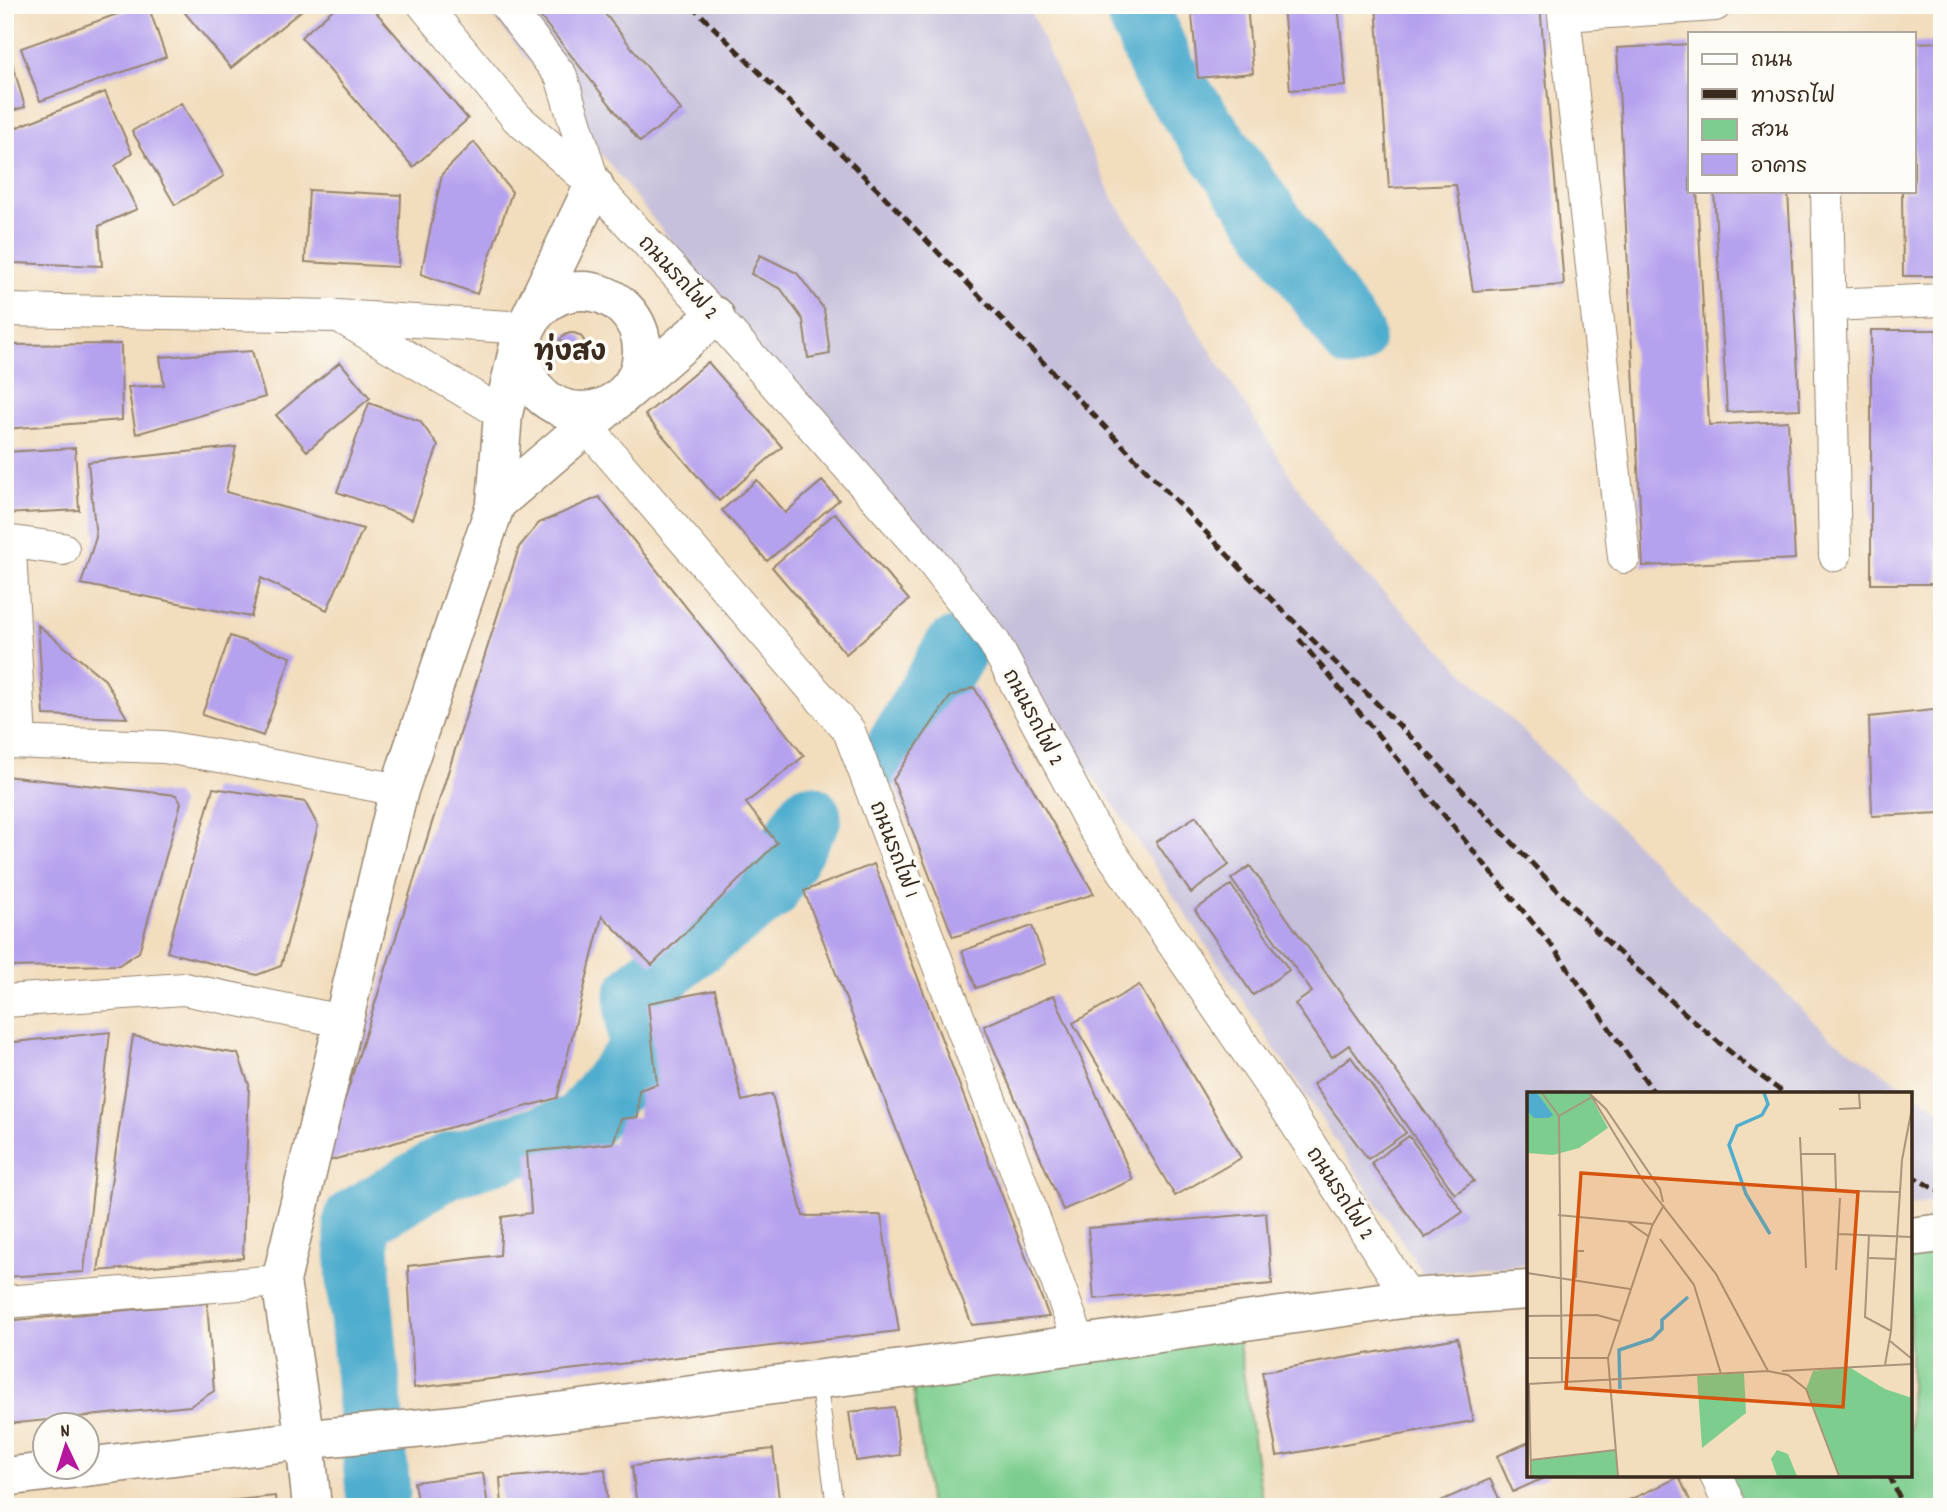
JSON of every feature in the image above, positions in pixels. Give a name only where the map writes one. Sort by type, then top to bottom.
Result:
[{"type":"street","name":"ถนนรถไฟ 2","points":[[424,5],[517,118],[594,185],[715,316],[931,560],[994,642],[1092,825],[1290,1114],[1409,1298]]},
{"type":"street","name":"ถนนรถไฟ 2","points":[[506,5],[561,76],[594,185]]},
{"type":"street","points":[[1624,557],[1564,10],[1715,5]]},
{"type":"street","points":[[517,118],[535,113],[548,105],[556,97],[561,76]]},
{"type":"street","points":[[312,1507],[313,1439],[281,1281],[399,790],[496,503],[503,414],[521,337],[594,185]]},
{"type":"street","points":[[1827,192],[1835,555]]},
{"type":"street","points":[[567,292],[595,292],[620,303],[637,325],[642,338],[641,366],[636,379],[618,400],[605,406],[578,411],[563,408],[539,393],[530,382],[522,355],[526,327],[543,305],[567,292]]},
{"type":"street","points":[[1830,305],[1942,300]]},
{"type":"street","points":[[5,310],[337,316],[526,327]]},
{"type":"street","points":[[337,316],[503,414]]},
{"type":"street","points":[[496,503],[715,316]]},
{"type":"street","name":"ถนนรถไฟ 1","points":[[586,426],[849,731],[1080,1344]]},
{"type":"street","points":[[63,549],[13,542],[10,550],[12,742],[164,747],[399,790]]},
{"type":"street","points":[[5,1001],[184,989],[342,1021]]},
{"type":"street","points":[[1912,1237],[1942,1233]]},
{"type":"street","points":[[5,1302],[281,1281]]},
{"type":"street","points":[[5,1477],[818,1379],[1409,1298],[1527,1290]]},
{"type":"street","points":[[1409,1298],[1527,1310]]},
{"type":"street","points":[[1717,1477],[1730,1507]]},
{"type":"lane","points":[[818,1379],[835,1507]]},
{"type":"shaded area","points":[[484,5],[1028,5],[1111,195],[1333,542],[1829,1036],[1942,1112],[1942,1200],[1912,1206],[1912,1092],[1527,1092],[1527,1264],[1423,1273],[1105,792]]},
{"type":"green space","points":[[1942,1233],[1942,1507],[1730,1507],[1717,1477],[1912,1477],[1912,1237]]},
{"type":"green space","points":[[1236,1323],[1263,1507],[930,1507],[910,1368]]},
{"type":"building","points":[[148,5],[166,57],[40,101],[21,48]]},
{"type":"building","points":[[195,5],[308,5],[231,68],[185,13]]},
{"type":"building","points":[[338,5],[370,5],[468,119],[413,167],[301,37]]},
{"type":"building","points":[[531,5],[598,5],[681,110],[640,142]]},
{"type":"building","points":[[1191,5],[1247,5],[1253,73],[1198,78]]},
{"type":"building","points":[[1283,5],[1338,5],[1346,86],[1290,90]]},
{"type":"building","points":[[1376,5],[1540,5],[1564,285],[1473,291],[1456,185],[1389,188]]},
{"type":"building","points":[[5,38],[25,107],[5,113]]},
{"type":"building","points":[[1942,42],[1942,276],[1903,276],[1902,192],[1916,192],[1916,43]]},
{"type":"building","points":[[1688,44],[1688,192],[1697,192],[1709,425],[1788,421],[1795,559],[1643,566],[1617,48]]},
{"type":"building","points":[[105,92],[132,153],[115,166],[137,209],[99,226],[102,266],[12,263],[5,242],[5,132]]},
{"type":"building","points":[[181,103],[224,176],[175,205],[132,131]]},
{"type":"building","points":[[474,142],[512,192],[477,294],[421,274],[442,174]]},
{"type":"building","points":[[309,190],[401,195],[398,267],[305,262]]},
{"type":"building","points":[[1714,192],[1788,192],[1800,409],[1727,412]]},
{"type":"building","points":[[760,255],[797,273],[824,309],[830,354],[808,358],[803,320],[781,289],[751,274]]},
{"type":"building","points":[[1871,330],[1937,330],[1938,584],[1871,584]]},
{"type":"building","points":[[572,333],[581,337],[585,346],[581,355],[572,359],[563,355],[559,346],[563,337]]},
{"type":"building","points":[[121,344],[122,420],[5,429],[5,345]]},
{"type":"building","points":[[252,351],[265,397],[136,434],[128,387],[164,385],[160,357]]},
{"type":"building","points":[[340,362],[370,398],[307,451],[276,415]]},
{"type":"building","points":[[708,362],[782,447],[719,501],[645,415]]},
{"type":"building","points":[[369,403],[420,421],[438,446],[412,519],[337,492]]},
{"type":"building","points":[[236,447],[226,492],[363,529],[327,610],[261,578],[251,617],[81,584],[96,537],[88,462]]},
{"type":"building","points":[[75,448],[79,510],[5,514],[5,452]]},
{"type":"building","points":[[757,480],[785,513],[822,481],[839,500],[767,561],[722,510]]},
{"type":"building","points":[[599,497],[804,756],[746,803],[777,843],[652,965],[602,916],[557,1098],[325,1162],[519,547],[539,523]]},
{"type":"building","points":[[835,513],[909,600],[846,654],[772,567]]},
{"type":"building","points":[[38,625],[105,680],[127,718],[44,715]]},
{"type":"building","points":[[230,636],[291,657],[263,736],[202,715]]},
{"type":"building","points":[[974,687],[1094,894],[953,937],[893,780],[950,697]]},
{"type":"building","points":[[1942,709],[1942,813],[1872,816],[1869,717]]},
{"type":"building","points":[[5,776],[176,795],[181,803],[139,952],[119,965],[5,967]]},
{"type":"building","points":[[213,788],[305,802],[318,826],[281,966],[257,975],[167,952]]},
{"type":"building","points":[[1196,816],[1229,865],[1191,893],[1156,842]]},
{"type":"building","points":[[874,864],[1049,1317],[972,1325],[804,891]]},
{"type":"building","points":[[1250,866],[1474,1181],[1455,1194],[1349,1045],[1332,1057],[1295,1004],[1312,992],[1231,879]]},
{"type":"building","points":[[1231,885],[1289,970],[1253,995],[1195,910]]},
{"type":"building","points":[[1032,926],[1046,964],[976,988],[962,951]]},
{"type":"building","points":[[1139,985],[1241,1158],[1175,1196],[1073,1023]]},
{"type":"building","points":[[715,990],[742,1101],[772,1094],[803,1216],[881,1215],[899,1331],[414,1388],[408,1266],[500,1255],[502,1217],[531,1213],[527,1152],[613,1143],[621,1119],[638,1117],[639,1090],[657,1084],[648,1003]]},
{"type":"building","points":[[1054,995],[1133,1180],[1063,1210],[984,1026]]},
{"type":"building","points":[[110,1032],[84,1272],[5,1277],[5,1043]]},
{"type":"building","points":[[133,1036],[238,1054],[249,1085],[243,1258],[98,1271]]},
{"type":"building","points":[[1351,1057],[1406,1133],[1368,1159],[1313,1084]]},
{"type":"building","points":[[1409,1136],[1463,1212],[1425,1238],[1371,1163]]},
{"type":"building","points":[[1266,1213],[1272,1284],[1094,1299],[1088,1228]]},
{"type":"building","points":[[207,1303],[214,1391],[190,1406],[102,1415],[102,1410],[32,1410],[32,1422],[7,1424],[5,1321]]},
{"type":"building","points":[[1458,1338],[1473,1421],[1277,1456],[1262,1372]]},
{"type":"building","points":[[894,1407],[900,1455],[856,1461],[849,1412]]},
{"type":"building","points":[[1527,1443],[1527,1477],[1546,1477],[1513,1492],[1497,1456]]},
{"type":"building","points":[[773,1449],[780,1507],[637,1507],[632,1466]]},
{"type":"building","points":[[605,1469],[608,1507],[502,1507],[500,1478]]},
{"type":"building","points":[[483,1473],[488,1507],[418,1507],[414,1482]]},
{"type":"building","points":[[1679,1477],[1693,1507],[1614,1507]]},
{"type":"building","points":[[1490,1479],[1503,1507],[1435,1507],[1434,1504]]},
{"type":"building","points":[[275,1496],[276,1507],[188,1507],[188,1505]]},
{"type":"waterway","points":[[1136,5],[1164,72],[1352,336]]},
{"type":"waterway","points":[[895,753],[955,650]]},
{"type":"waterway","points":[[378,1492],[359,1285],[356,1220],[447,1166],[580,1126],[640,1052],[637,995],[680,955],[767,890],[809,817]]},
{"type":"railway","points":[[691,5],[883,195],[1243,571],[1429,755],[1601,936],[1690,1018],[1782,1092]]},
{"type":"railway","points":[[1299,639],[1556,951],[1654,1092]]},
{"type":"railway","points":[[1912,1176],[1942,1193]]},
{"type":"railway","points":[[1890,1477],[1904,1507]]},
{"type":"district","name":"ทุ่งสง","points":[[570,350]]}]
